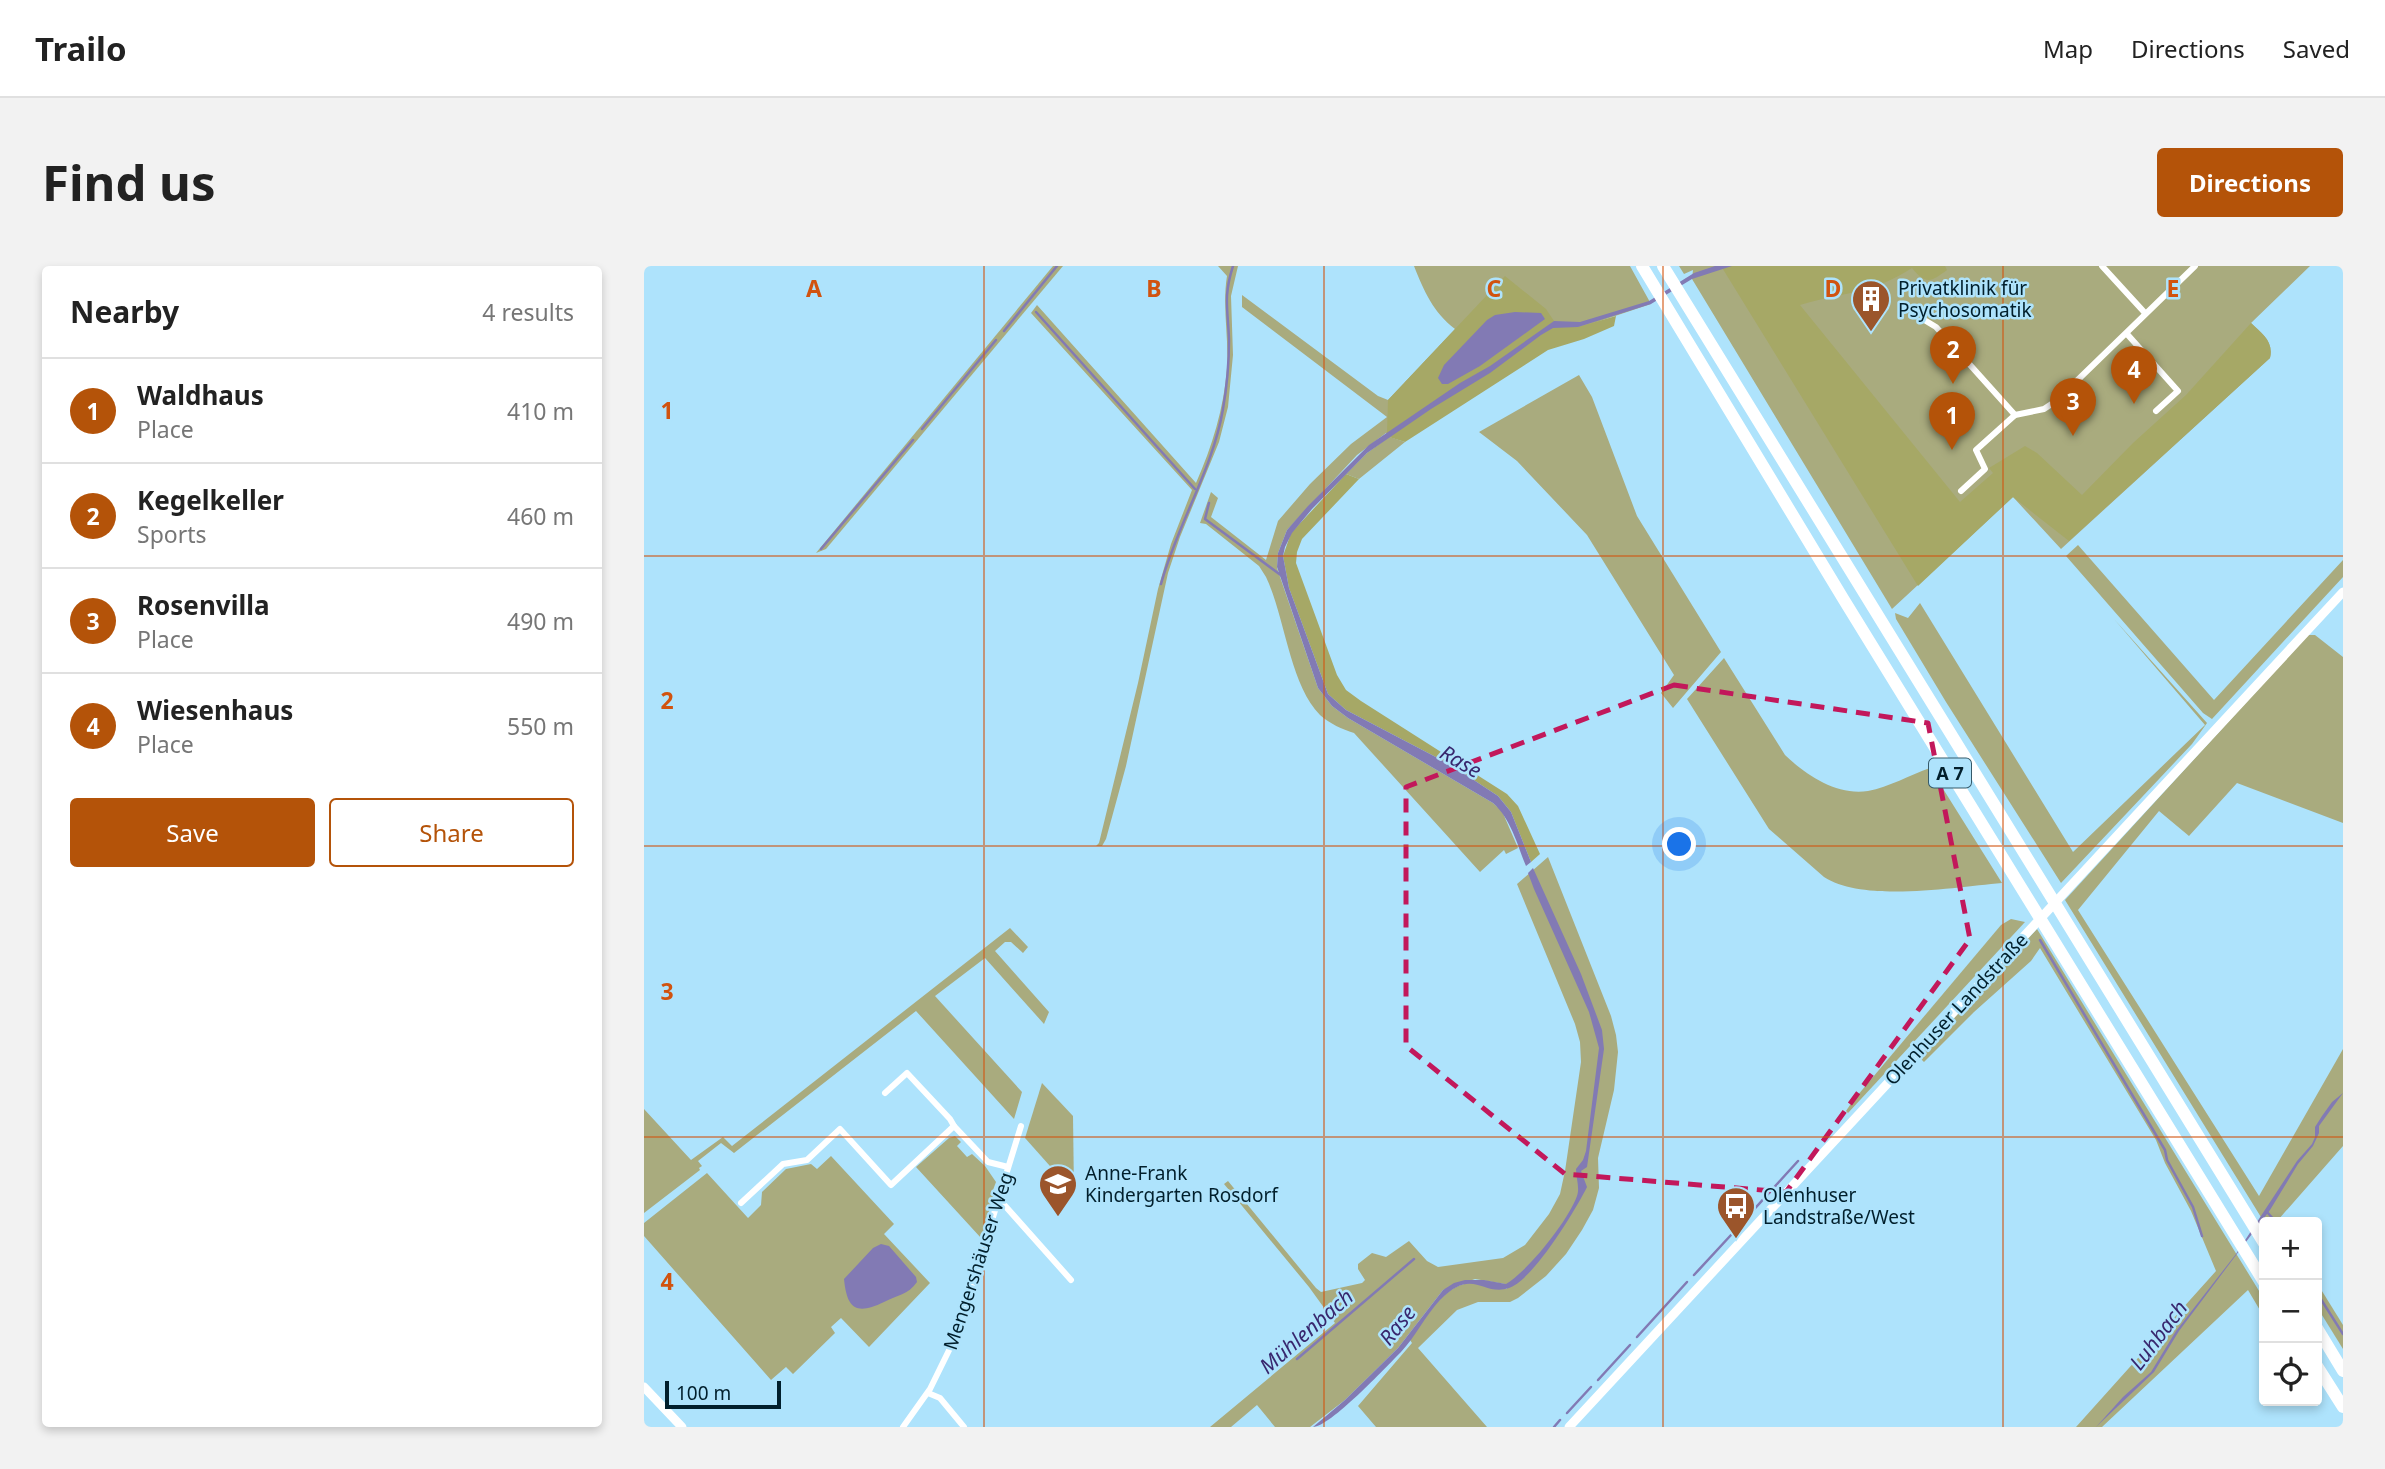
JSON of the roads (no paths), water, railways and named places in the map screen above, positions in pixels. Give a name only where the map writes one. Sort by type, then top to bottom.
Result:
[{"type":"highway","name":"A 7","points":[[1642,266],[1865,635],[2263,1280]]},
{"type":"highway","name":"A 7","points":[[1665,269],[2259,1235]]},
{"type":"highway","points":[[2322,1336],[2343,1371]]},
{"type":"highway","points":[[2322,1374],[2343,1407]]},
{"type":"street","points":[[2102,266],[2145,313]]},
{"type":"street","points":[[1961,491],[1985,469],[1976,450],[2015,415],[2051,405],[2195,266]]},
{"type":"street","points":[[1926,321],[1936,327],[2015,415]]},
{"type":"street","points":[[2127,334],[2178,391],[2156,411]]},
{"type":"street","name":"Olenhuser Landstraße","points":[[1569,1427],[2343,592]]},
{"type":"street","points":[[885,1093],[907,1073],[988,1163],[1008,1167]]},
{"type":"street","points":[[741,1203],[783,1164],[807,1160],[840,1129],[891,1185],[954,1126]]},
{"type":"street","name":"Mengershäuser Weg","points":[[903,1427],[928,1393],[957,1334],[1021,1126]]},
{"type":"street","points":[[999,1199],[1071,1280]]},
{"type":"street","points":[[644,1387],[681,1427]]},
{"type":"street","points":[[928,1393],[940,1398],[964,1427]]},
{"type":"waterway","points":[[1004,331],[1057,266]]},
{"type":"waterway","points":[[1161,584],[1211,453],[1223,409],[1228,374],[1227,295],[1233,266]]},
{"type":"waterway","points":[[1036,312],[1195,489]]},
{"type":"waterway","points":[[922,429],[996,340]]},
{"type":"waterway","points":[[821,549],[913,440]]},
{"type":"waterway","points":[[1209,503],[1205,519],[1282,576]]},
{"type":"waterway","points":[[2040,940],[2165,1150],[2167,1160],[2193,1207],[2202,1236]]},
{"type":"waterway","points":[[1738,1227],[1798,1161]]},
{"type":"waterway","points":[[2267,1212],[2272,1217]]},
{"type":"waterway","points":[[1694,1275],[1731,1235]]},
{"type":"waterway","name":"Mühlenbach","points":[[1297,1359],[1414,1259]]},
{"type":"waterway","points":[[1637,1337],[1687,1282]]},
{"type":"waterway","points":[[2322,1301],[2343,1334]]},
{"type":"waterway","points":[[1598,1380],[1630,1345]]},
{"type":"waterway","points":[[1567,1413],[1591,1387]]},
{"type":"waterway","points":[[1554,1427],[1560,1420]]},
{"type":"place","name":"Privatklinik für Psychosomatik","points":[[1871,333]]},
{"type":"place","name":"Kegelkeller","points":[[1953,384]]},
{"type":"place","name":"Wiesenhaus","points":[[2134,404]]},
{"type":"place","name":"Rosenvilla","points":[[2073,436]]},
{"type":"place","name":"Waldhaus","points":[[1952,450]]},
{"type":"place","name":"Anne-Frank Kindergarten Rosdorf","points":[[1058,1218]]},
{"type":"place","name":"Olenhuser Landstraße/West","points":[[1736,1240]]},
{"type":"water label","name":"Rase","points":[[1461,761]]},
{"type":"water label","name":"Rase","points":[[1397,1325]]},
{"type":"water label","name":"Luhbach","points":[[2158,1335]]}]
